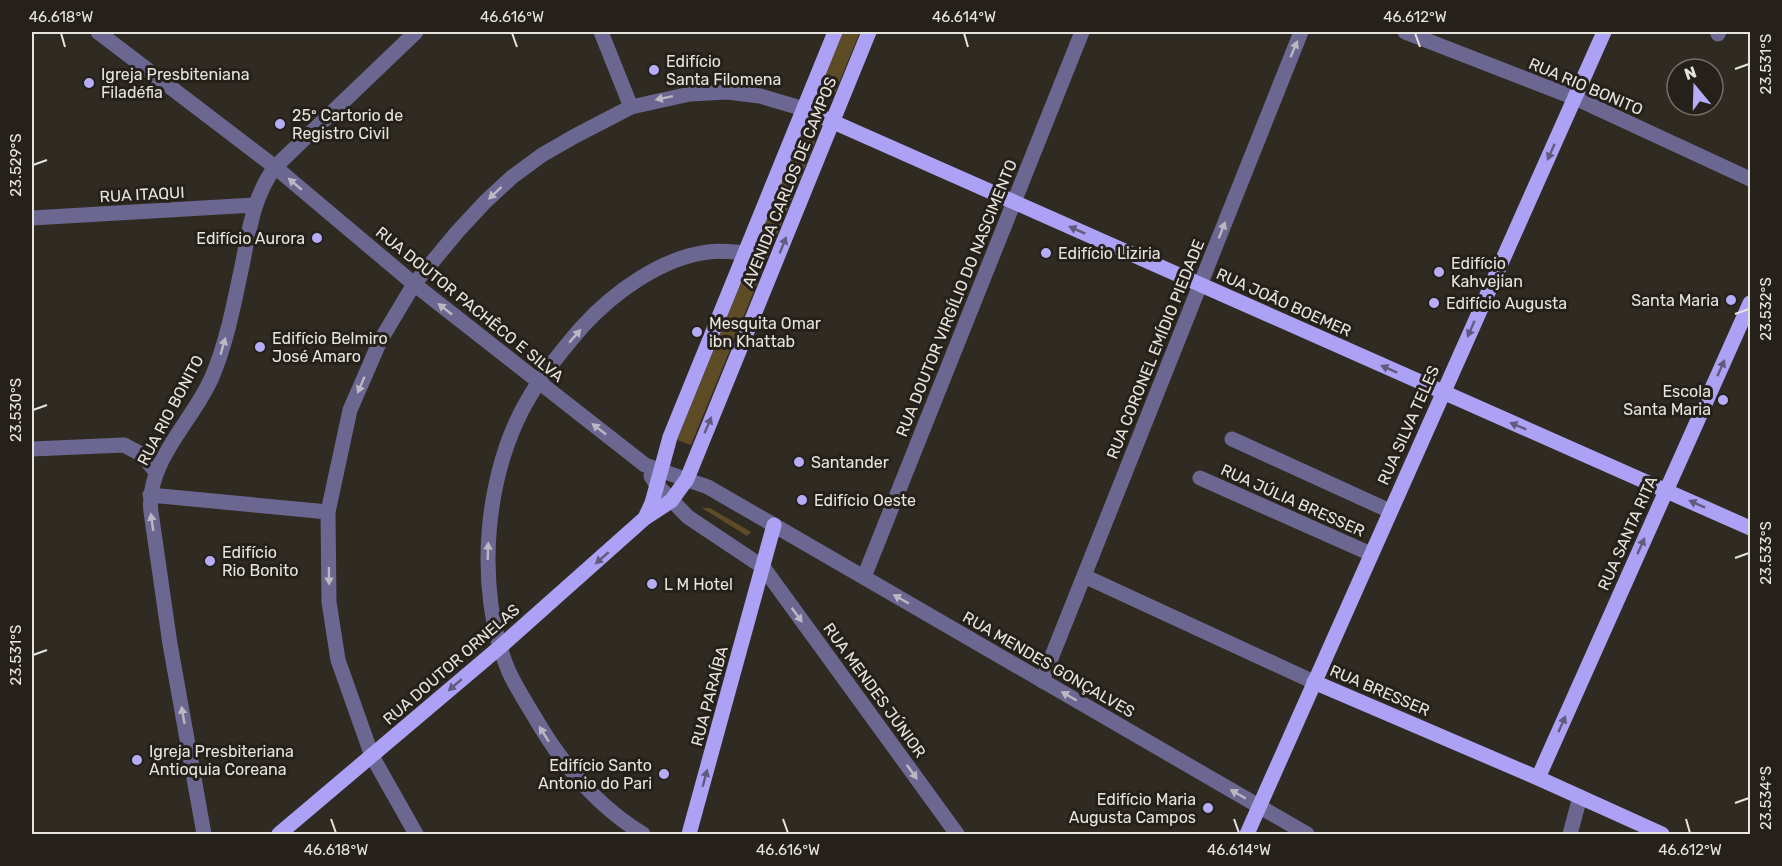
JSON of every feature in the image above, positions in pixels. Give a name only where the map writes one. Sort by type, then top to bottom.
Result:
[{"type":"main road","name":"AVENIDA CARLOS DE CAMPOS","points":[[659,478],[670,437],[835,32]]},
{"type":"main road","name":"AVENIDA CARLOS DE CAMPOS","points":[[687,479],[869,32]]},
{"type":"main road","name":"RUA SILVA TELES","points":[[1247,834],[1604,32]]},
{"type":"main road","name":"RUA JOÃO BOEMER","points":[[804,109],[1750,528]]},
{"type":"main road","name":"RUA SANTA RITA","points":[[1538,778],[1750,303]]},
{"type":"main road","name":"RUA DOUTOR ORNELAS","points":[[645,519],[659,478]]},
{"type":"main road","name":"RUA DOUTOR ORNELAS","points":[[279,834],[645,519],[671,501],[687,479]]},
{"type":"main road","name":"RUA PARAÍBA","points":[[690,834],[774,525]]},
{"type":"main road","name":"RUA BRESSER","points":[[1314,682],[1662,834]]},
{"type":"street","name":"RUA DOUTOR PACHÊCO E SILVA","points":[[98,32],[275,167],[414,284],[659,478],[687,479]]},
{"type":"street","name":"RUA RIO BONITO","points":[[204,834],[170,644],[150,512],[150,495],[156,472],[212,379],[238,285],[254,205],[275,167],[417,32]]},
{"type":"street","points":[[601,32],[631,107]]},
{"type":"street","name":"RUA DOUTOR VIRGÍLIO DO NASCIMENTO","points":[[864,577],[1082,32]]},
{"type":"street","name":"RUA CORONEL EMÍDIO PIEDADE","points":[[1042,681],[1301,32]]},
{"type":"street","name":"RUA RIO BONITO","points":[[1406,32],[1575,98],[1750,179]]},
{"type":"street","points":[[416,834],[372,756],[338,660],[330,602],[328,512],[350,410],[380,341],[414,284],[485,202],[512,177],[542,155],[575,136],[631,107],[670,97],[711,92],[760,96],[804,109]]},
{"type":"street","name":"RUA ITAQUI","points":[[32,218],[254,205]]},
{"type":"street","points":[[643,834],[632,828],[592,794],[571,771],[546,738],[509,672],[500,646],[492,610],[487,550],[499,468],[529,397],[554,361],[590,318],[635,282],[677,260],[718,251],[745,253]]},
{"type":"street","points":[[1232,439],[1390,511]]},
{"type":"street","points":[[32,449],[124,445],[141,454],[156,472]]},
{"type":"street","points":[[659,478],[671,501],[688,517],[763,567]]},
{"type":"street","name":"RUA JÚLIA BRESSER","points":[[1200,478],[1371,554]]},
{"type":"street","name":"RUA MENDES GONÇALVES","points":[[687,479],[708,487],[1307,834]]},
{"type":"street","points":[[150,495],[328,512]]},
{"type":"street","name":"RUA MENDES JÚNIOR","points":[[763,567],[957,834]]},
{"type":"street","name":"RUA BRESSER","points":[[1084,576],[1314,682]]},
{"type":"street","points":[[1570,834],[1580,797]]},
{"type":"shaded area","points":[[843,32],[860,32],[834,95],[819,90]]},
{"type":"shaded area","points":[[801,136],[815,142],[691,445],[677,440]]},
{"type":"shaded area","points":[[702,508],[710,508],[751,532],[747,536]]},
{"type":"place","name":"Edifício Santa Filomena","points":[[654,70]]},
{"type":"place","name":"Igreja Presbiteniana Filadéfia","points":[[89,83]]},
{"type":"place","name":"25º Cartorio de Registro Civil","points":[[280,124]]},
{"type":"place","name":"Edifício Aurora","points":[[317,238]]},
{"type":"place","name":"Edifício Liziria","points":[[1046,253]]},
{"type":"place","name":"Edifício Kahvejian","points":[[1439,272]]},
{"type":"place","name":"Santa Maria","points":[[1731,300]]},
{"type":"place","name":"Edifício Augusta","points":[[1434,303]]},
{"type":"place","name":"Mesquita Omar ibn Khattab","points":[[697,332]]},
{"type":"place","name":"Edifício Belmiro José Amaro","points":[[260,347]]},
{"type":"place","name":"Escola Santa Maria","points":[[1723,400]]},
{"type":"place","name":"Santander","points":[[799,462]]},
{"type":"place","name":"Edifício Oeste","points":[[802,500]]},
{"type":"place","name":"Edifício Rio Bonito","points":[[210,561]]},
{"type":"place","name":"L M Hotel","points":[[652,584]]},
{"type":"place","name":"Igreja Presbiteriana Antioquia Coreana","points":[[137,760]]},
{"type":"place","name":"Edifício Santo Antonio do Pari","points":[[664,774]]},
{"type":"place","name":"Edifício Maria Augusta Campos","points":[[1208,808]]}]
